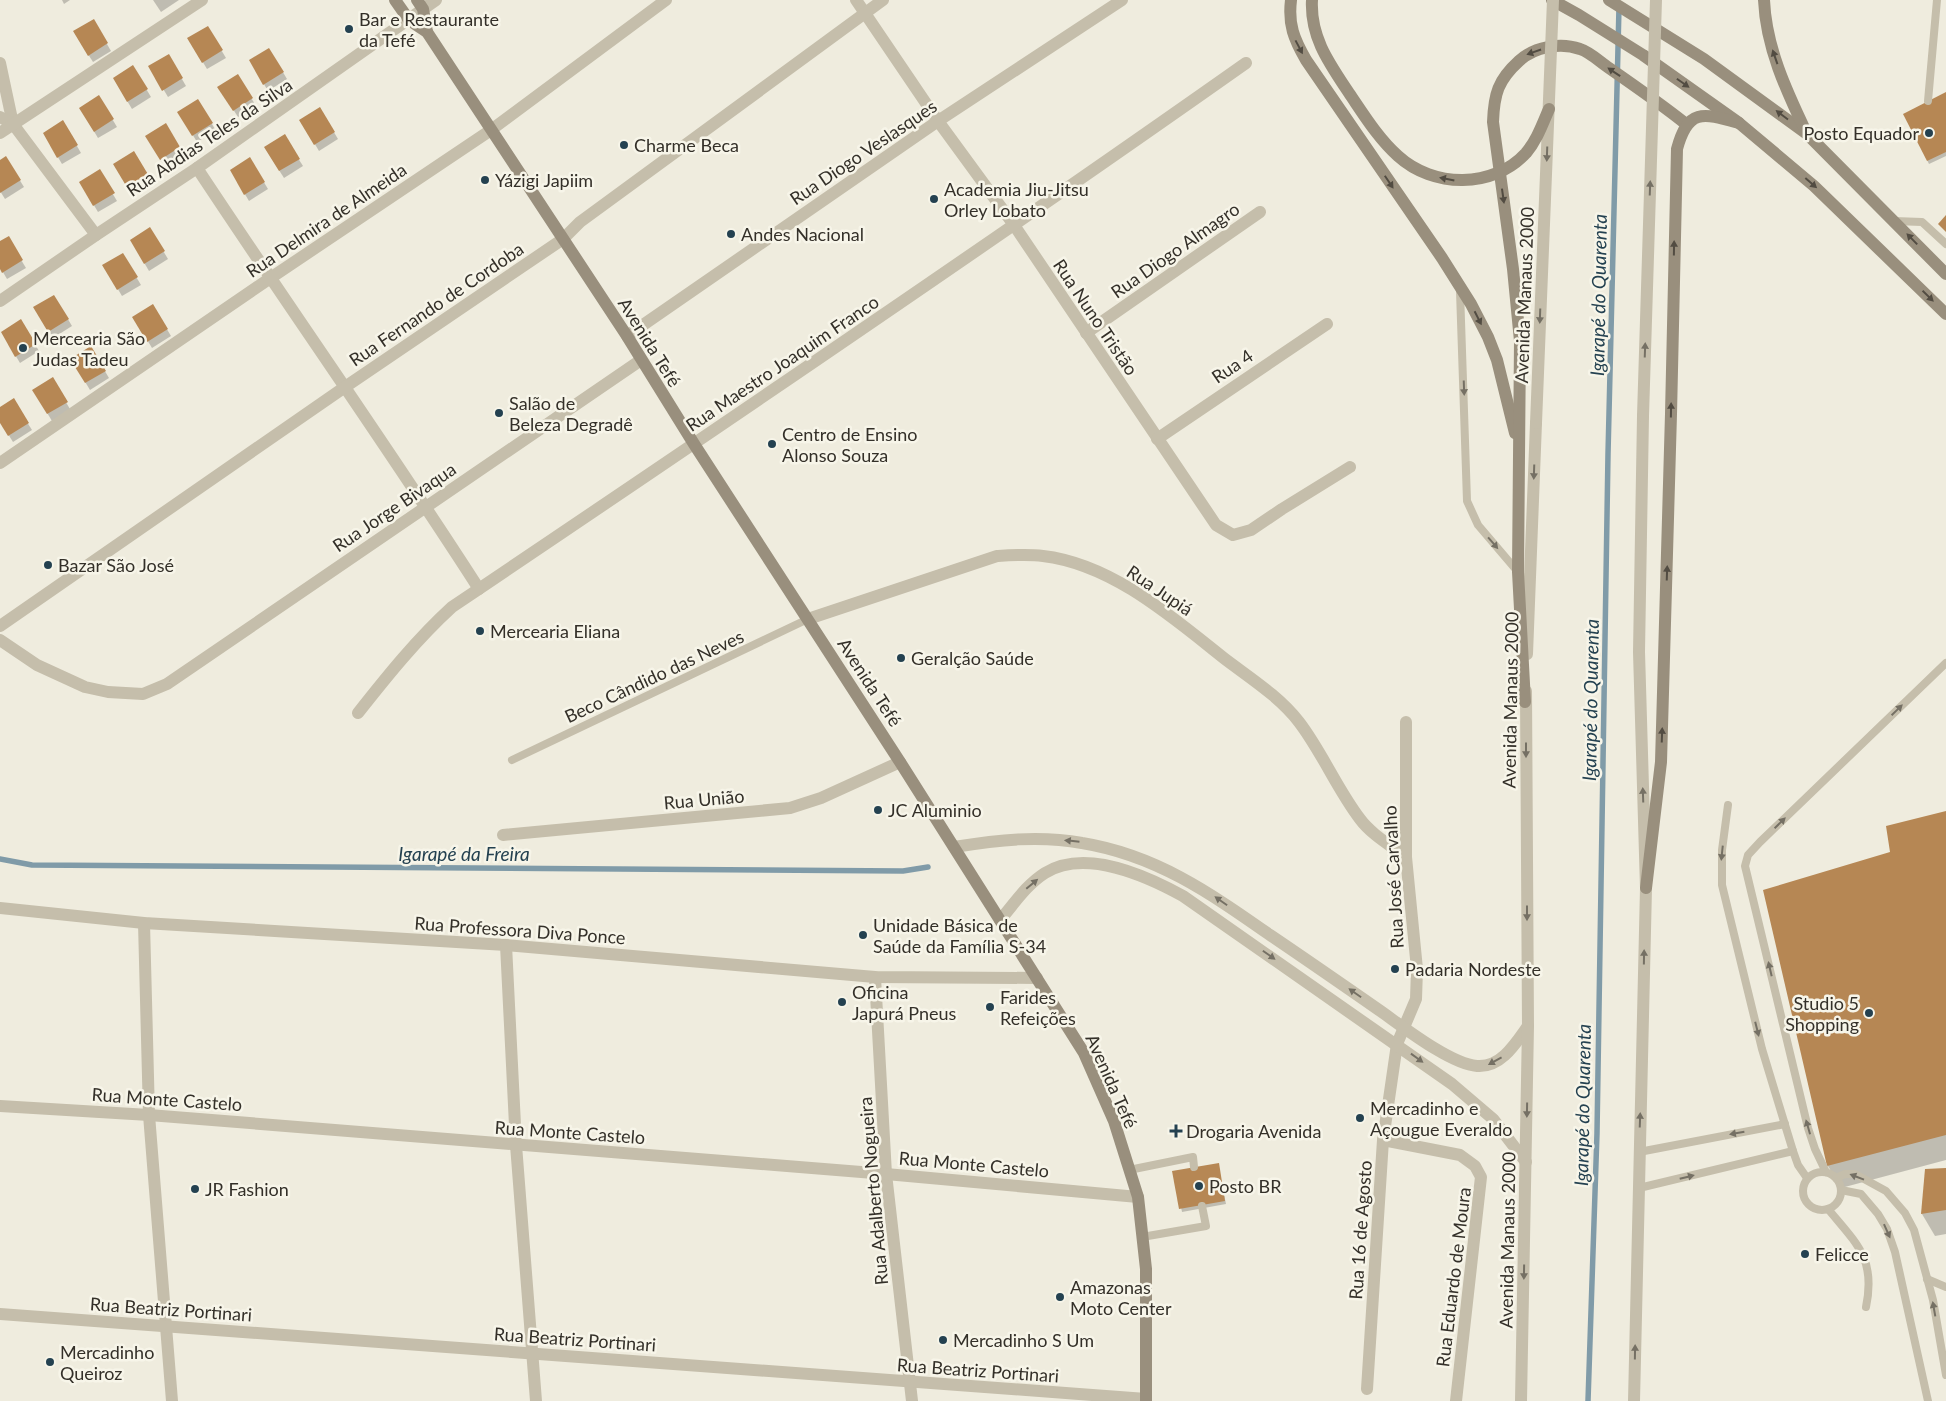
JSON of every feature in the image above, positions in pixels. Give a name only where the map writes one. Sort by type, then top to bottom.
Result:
[{"type":"main road","name":"Avenida Tefé","points":[[395,0],[409,20],[427,32]]},
{"type":"main road","points":[[1291,0],[1292,32],[1302,52],[1460,287],[1488,337],[1497,360],[1520,451]]},
{"type":"main road","points":[[1312,0],[1311,13],[1315,36],[1334,70],[1381,138],[1399,157],[1424,173],[1450,180],[1476,180],[1504,169],[1525,154],[1538,136],[1549,110]]},
{"type":"main road","points":[[1552,0],[1643,55],[1739,123],[1814,186],[1946,314]]},
{"type":"main road","points":[[1609,0],[1704,58],[1807,134],[1946,274]]},
{"type":"main road","points":[[1764,0],[1770,43],[1807,134]]},
{"type":"main road","name":"Avenida Tefé","points":[[420,5],[427,32],[627,336],[694,444],[900,762],[1084,1053],[1114,1121],[1138,1197],[1146,1269],[1146,1400]]},
{"type":"main road","points":[[1526,702],[1518,572],[1520,341],[1513,269],[1493,122],[1494,102],[1499,82],[1527,53],[1558,46],[1581,49],[1648,94],[1686,124]]},
{"type":"main road","points":[[1646,888],[1661,762],[1672,405],[1676,158],[1680,136],[1686,124],[1696,118],[1709,115],[1739,123]]},
{"type":"street","points":[[0,133],[202,0]]},
{"type":"street","name":"Rua Abdias Teles da Silva","points":[[0,302],[197,168],[409,20],[420,5],[436,0]]},
{"type":"street","name":"Rua Delmira de Almeida","points":[[0,463],[492,130],[666,0]]},
{"type":"street","name":"Rua Nuno Tristão","points":[[856,0],[938,121],[1014,225],[1216,525],[1233,535],[1250,530],[1350,467]]},
{"type":"street","name":"Rua Fernando de Cordoba","points":[[0,626],[345,387],[563,239],[580,222],[883,0]]},
{"type":"street","name":"Rua Diogo Veslasques","points":[[627,336],[938,121],[1122,0]]},
{"type":"street","name":"Avenida Manaus 2000","points":[[1521,1401],[1528,1026],[1526,702],[1552,0]]},
{"type":"street","points":[[1634,1401],[1646,888],[1639,652],[1643,416],[1656,0]]},
{"type":"street","points":[[0,63],[13,124],[96,235]]},
{"type":"street","name":"Rua Maestro Joaquim Franco","points":[[358,713],[394,667],[452,607],[1014,225],[1246,63]]},
{"type":"street","points":[[0,117],[13,124]]},
{"type":"street","points":[[197,168],[270,279],[426,506],[479,589]]},
{"type":"street","name":"Rua Diogo Almagro","points":[[1086,333],[1260,212]]},
{"type":"street","name":"Rua 4","points":[[1157,439],[1327,324]]},
{"type":"street","name":"Rua Jorge Bivaqua","points":[[0,640],[37,665],[85,687],[108,692],[143,694],[167,684],[641,360]]},
{"type":"street","name":"Rua Jupiá","points":[[808,619],[998,556],[1020,554],[1043,556],[1070,562],[1096,572],[1122,583],[1193,634],[1281,703],[1299,722],[1360,819],[1406,857]]},
{"type":"street","name":"Rua José Carvalho","points":[[1397,1044],[1416,999],[1417,969],[1406,857],[1406,722]]},
{"type":"street","name":"Rua União","points":[[503,835],[790,808],[821,798],[900,762]]},
{"type":"street","points":[[954,847],[1006,840],[1048,839],[1082,843],[1120,852],[1166,868],[1210,893],[1404,1027],[1465,1064],[1489,1065],[1498,1060],[1510,1050],[1528,1026]]},
{"type":"street","points":[[1000,920],[1028,886],[1046,872],[1069,865],[1096,864],[1122,869],[1153,880],[1183,896],[1397,1044],[1474,1101],[1493,1119],[1526,1162]]},
{"type":"street","name":"Rua Professora Diva Ponce","points":[[0,908],[144,922],[506,945],[875,977],[1037,978]]},
{"type":"street","points":[[144,922],[149,1115],[172,1401]]},
{"type":"street","points":[[506,945],[516,1145],[536,1401]]},
{"type":"street","name":"Rua Adalberto Nogueira","points":[[875,977],[886,1174],[912,1401]]},
{"type":"street","name":"Rua 16 de Agosto","points":[[1367,1389],[1383,1140],[1397,1044]]},
{"type":"street","name":"Rua Monte Castelo","points":[[0,1106],[149,1115],[886,1174],[1138,1197]]},
{"type":"street","name":"Rua Eduardo de Moura","points":[[1383,1140],[1460,1155],[1475,1166],[1481,1177],[1456,1401]]},
{"type":"street","name":"Rua Beatriz Portinari","points":[[0,1314],[1146,1400]]},
{"type":"lane","points":[[1928,101],[1937,0]]},
{"type":"lane","points":[[1894,221],[1922,222],[1946,244]]},
{"type":"lane","points":[[1460,287],[1467,501],[1478,526],[1518,572]]},
{"type":"lane","name":"Beco Cândido das Neves","points":[[512,760],[808,619]]},
{"type":"lane","points":[[1826,1172],[1813,1174],[1807,1178],[1803,1187],[1806,1202],[1815,1209],[1828,1209],[1840,1199],[1841,1190],[1836,1178],[1826,1172],[1808,1128],[1745,866],[1748,855],[1760,842],[1946,662]]},
{"type":"lane","points":[[1728,805],[1721,869],[1722,885],[1762,1049],[1793,1151],[1798,1165],[1807,1178]]},
{"type":"lane","points":[[1639,1152],[1785,1124]]},
{"type":"lane","points":[[1639,1188],[1793,1151]]},
{"type":"lane","points":[[1129,1170],[1192,1157],[1194,1167]]},
{"type":"lane","points":[[1836,1178],[1845,1174],[1855,1174],[1886,1191],[1905,1213],[1914,1230],[1927,1278],[1946,1375]]},
{"type":"lane","points":[[1841,1190],[1861,1194],[1878,1214],[1887,1229],[1895,1252],[1928,1401]]},
{"type":"lane","points":[[1142,1237],[1206,1226],[1202,1206]]},
{"type":"lane","points":[[1828,1209],[1859,1247],[1865,1259],[1870,1274],[1870,1288],[1866,1307]]},
{"type":"lane","points":[[1927,1278],[1946,1287]]},
{"type":"building","points":[[94,19],[108,43],[88,56],[73,31]]},
{"type":"building","points":[[208,26],[223,50],[202,63],[187,38]]},
{"type":"building","points":[[269,48],[284,72],[263,85],[249,60]]},
{"type":"building","points":[[169,54],[183,78],[162,91],[148,66]]},
{"type":"building","points":[[133,65],[148,89],[127,102],[113,78]]},
{"type":"building","points":[[238,74],[253,98],[233,111],[217,87]]},
{"type":"building","name":"Posto Equador","points":[[1946,92],[1946,152],[1927,161],[1903,114]]},
{"type":"building","points":[[99,95],[114,119],[94,132],[79,108]]},
{"type":"building","points":[[198,99],[213,123],[192,136],[177,112]]},
{"type":"building","points":[[320,107],[335,132],[314,145],[299,120]]},
{"type":"building","points":[[63,120],[78,145],[57,158],[43,133]]},
{"type":"building","points":[[166,123],[180,147],[160,160],[145,136]]},
{"type":"building","points":[[285,134],[300,159],[279,171],[264,147]]},
{"type":"building","points":[[134,151],[149,176],[128,189],[113,164]]},
{"type":"building","points":[[6,156],[21,180],[0,193],[0,160]]},
{"type":"building","points":[[250,157],[265,182],[244,195],[230,170]]},
{"type":"building","points":[[100,169],[115,193],[93,206],[79,182]]},
{"type":"building","points":[[1946,215],[1946,232],[1938,224]]},
{"type":"building","points":[[150,227],[165,251],[144,264],[130,240]]},
{"type":"building","points":[[9,236],[23,260],[2,273],[0,269],[0,241]]},
{"type":"building","points":[[123,253],[138,277],[117,290],[102,265]]},
{"type":"building","points":[[54,295],[69,319],[48,332],[33,307]]},
{"type":"building","points":[[153,304],[168,329],[147,342],[132,317]]},
{"type":"building","points":[[21,319],[36,344],[15,357],[1,332]]},
{"type":"building","points":[[91,346],[106,371],[85,383],[70,359]]},
{"type":"building","points":[[53,377],[68,402],[47,414],[32,390]]},
{"type":"building","points":[[14,398],[29,423],[8,436],[0,423],[0,407]]},
{"type":"building","name":"Studio 5 Shopping","points":[[1946,811],[1946,1135],[1827,1166],[1763,890],[1890,852],[1886,826]]},
{"type":"building","name":"Posto BR","points":[[1219,1163],[1225,1201],[1179,1209],[1172,1171]]},
{"type":"building","points":[[1946,1168],[1946,1210],[1921,1214],[1925,1169]]},
{"type":"waterway","name":"Igarapé do Quarenta","points":[[1588,1401],[1597,1133],[1608,454],[1619,7]]},
{"type":"waterway","name":"Igarapé da Freira","points":[[0,859],[32,865],[903,871],[928,867]]},
{"type":"place","name":"Bar e Restaurante da Tefé","points":[[349,29]]},
{"type":"place","name":"Posto Equador","points":[[1929,133]]},
{"type":"place","name":"Charme Beca","points":[[624,145]]},
{"type":"place","name":"Yázigi Japiim","points":[[485,180]]},
{"type":"place","name":"Academia Jiu-Jitsu Orley Lobato","points":[[934,199]]},
{"type":"place","name":"Andes Nacional","points":[[731,234]]},
{"type":"place","name":"Mercearia São Judas Tadeu","points":[[23,348]]},
{"type":"place","name":"Salão de Beleza Degradê","points":[[499,413]]},
{"type":"place","name":"Centro de Ensino Alonso Souza","points":[[772,444]]},
{"type":"place","name":"Bazar São José","points":[[48,565]]},
{"type":"place","name":"Mercearia Eliana","points":[[480,631]]},
{"type":"place","name":"Geralção Saúde","points":[[901,658]]},
{"type":"place","name":"JC Aluminio","points":[[878,810]]},
{"type":"place","name":"Unidade Básica de Saúde da Família S-34","points":[[863,935]]},
{"type":"place","name":"Padaria Nordeste","points":[[1395,969]]},
{"type":"place","name":"Oficina Japurá Pneus","points":[[842,1002]]},
{"type":"place","name":"Farides Refeições","points":[[990,1007]]},
{"type":"place","name":"Studio 5 Shopping","points":[[1869,1013]]},
{"type":"place","name":"Mercadinho e Açougue Everaldo","points":[[1360,1118]]},
{"type":"place","name":"Drogaria Avenida","points":[[1176,1131]]},
{"type":"place","name":"Posto BR","points":[[1199,1186]]},
{"type":"place","name":"JR Fashion","points":[[195,1189]]},
{"type":"place","name":"Felicce","points":[[1805,1254]]},
{"type":"place","name":"Amazonas Moto Center","points":[[1060,1297]]},
{"type":"place","name":"Mercadinho S Um","points":[[943,1340]]},
{"type":"place","name":"Mercadinho Queiroz","points":[[50,1362]]}]
